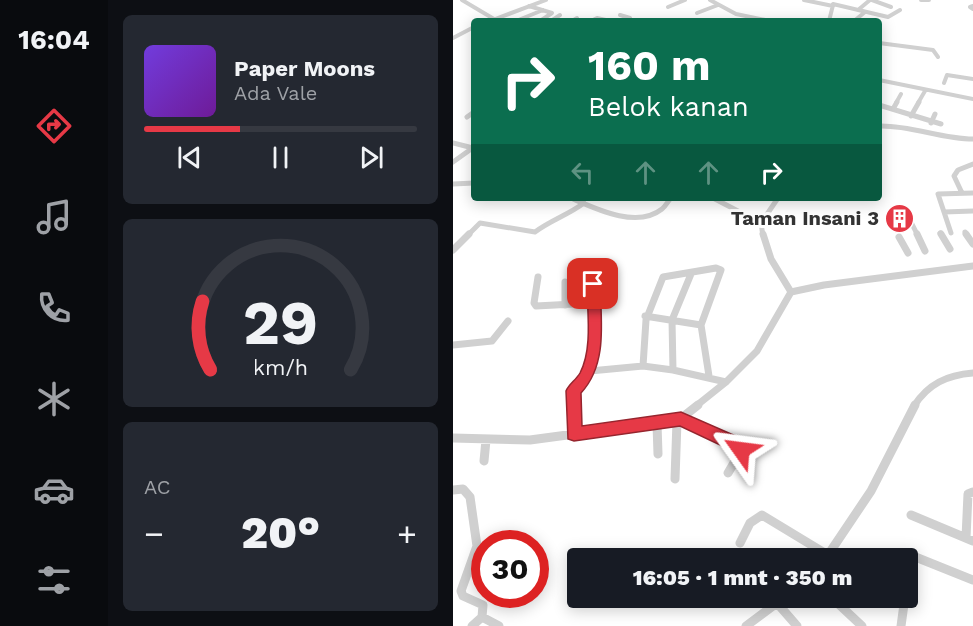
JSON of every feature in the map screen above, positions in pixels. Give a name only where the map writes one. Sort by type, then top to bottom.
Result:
[{"type":"street","points":[[462,0],[489,18]]},
{"type":"street","points":[[497,18],[546,0]]},
{"type":"street","points":[[668,7],[685,0]]},
{"type":"street","points":[[710,0],[736,14],[755,18]]},
{"type":"street","points":[[804,0],[833,3],[888,17],[900,10]]},
{"type":"street","points":[[858,10],[871,0],[891,7]]},
{"type":"street","points":[[921,0],[929,0]]},
{"type":"street","points":[[830,18],[833,3]]},
{"type":"street","points":[[697,13],[718,5]]},
{"type":"street","points":[[529,6],[552,14],[545,18]]},
{"type":"street","points":[[523,18],[543,10]]},
{"type":"street","points":[[858,18],[865,12]]},
{"type":"street","points":[[505,15],[510,18]]},
{"type":"street","points":[[556,18],[560,15]]},
{"type":"street","points":[[620,15],[630,18]]},
{"type":"street","points":[[453,38],[471,29]]},
{"type":"street","points":[[882,43],[933,50],[938,53],[938,57]]},
{"type":"street","points":[[944,83],[947,75],[973,79]]},
{"type":"street","points":[[882,81],[973,99]]},
{"type":"street","points":[[911,116],[925,91]]},
{"type":"street","points":[[893,109],[901,94]]},
{"type":"street","points":[[882,106],[931,123],[941,124]]},
{"type":"street","points":[[467,117],[471,114]]},
{"type":"street","points":[[931,123],[935,114]]},
{"type":"street","points":[[882,126],[949,139],[973,139]]},
{"type":"street","points":[[453,143],[471,148]]},
{"type":"street","points":[[453,162],[471,149]]},
{"type":"street","points":[[465,153],[471,155]]},
{"type":"street","points":[[962,193],[954,177],[958,170],[973,164]]},
{"type":"street","points":[[453,184],[471,183]]},
{"type":"street","points":[[951,233],[939,193],[973,193]]},
{"type":"street","points":[[579,201],[622,217],[654,213],[661,210],[668,201]]},
{"type":"street","points":[[719,201],[761,223]]},
{"type":"street","points":[[776,201],[761,223],[769,257],[791,292]]},
{"type":"street","points":[[453,250],[480,223],[535,231],[553,219],[569,215],[584,203]]},
{"type":"street","points":[[944,212],[973,212]]},
{"type":"street","points":[[908,216],[925,251]]},
{"type":"street","points":[[965,232],[973,244]]},
{"type":"street","points":[[940,233],[950,249]]},
{"type":"street","points":[[899,237],[908,253]]},
{"type":"street","points":[[453,438],[530,440],[679,420],[726,382],[757,351],[791,292],[824,285],[973,266]]},
{"type":"street","points":[[643,366],[641,344],[645,316],[663,277],[716,268],[722,274],[701,326],[709,376]]},
{"type":"street","points":[[673,370],[672,320],[691,274]]},
{"type":"street","points":[[538,277],[535,305],[593,303]]},
{"type":"street","points":[[565,282],[565,305]]},
{"type":"street","points":[[574,434],[573,391],[590,371],[594,333],[593,284]]},
{"type":"street","points":[[645,316],[701,326]]},
{"type":"street","points":[[453,345],[492,341],[503,324],[508,321]]},
{"type":"street","points":[[590,371],[643,366],[709,376],[726,382]]},
{"type":"street","points":[[834,548],[884,469],[921,396],[933,385],[945,379],[973,373]]},
{"type":"street","points":[[679,420],[739,446],[741,450],[728,473]]},
{"type":"street","points":[[675,479],[679,420]]},
{"type":"street","points":[[657,424],[658,454]]},
{"type":"street","points":[[484,461],[486,440]]},
{"type":"street","points":[[453,490],[463,489],[470,497],[477,546],[461,591],[463,596],[483,605],[481,617],[472,626]]},
{"type":"street","points":[[911,514],[970,540],[968,494],[973,492]]},
{"type":"street","points":[[740,543],[745,529],[762,515],[813,548]]},
{"type":"street","points":[[918,558],[973,580]]},
{"type":"street","points":[[746,626],[770,608]]},
{"type":"street","points":[[786,608],[797,626]]},
{"type":"street","points":[[843,608],[862,626]]},
{"type":"street","points":[[901,626],[903,608]]},
{"type":"street","points":[[481,617],[499,626]]},
{"type":"building","points":[[903,210],[906,220],[898,220],[894,212]]},
{"type":"place","name":"Taman Insani 3","points":[[900,218]]},
{"type":"route","points":[[593,284],[594,333],[590,371],[573,391],[574,434],[681,419],[739,446],[741,450]]}]
